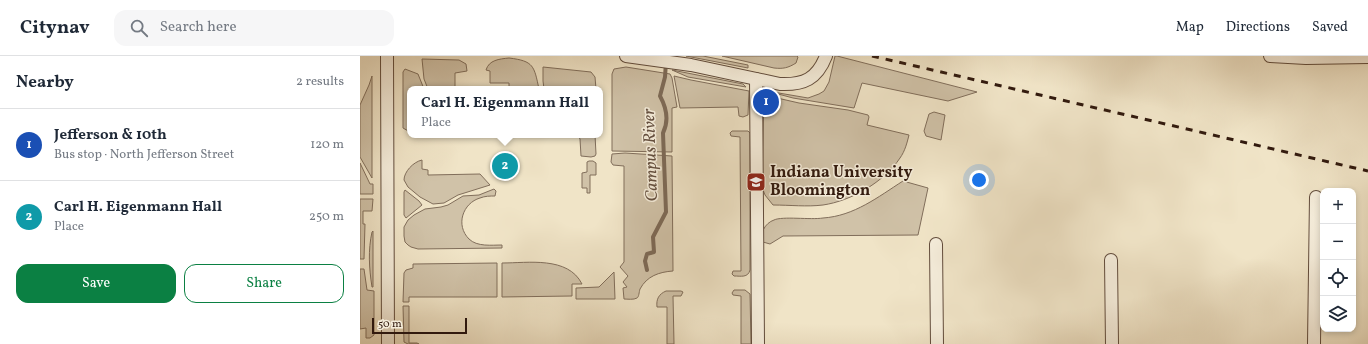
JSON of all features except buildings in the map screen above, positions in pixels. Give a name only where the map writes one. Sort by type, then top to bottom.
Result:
[{"type":"street","points":[[387,56],[388,344]]},
{"type":"street","points":[[626,56],[664,61],[791,85],[807,81],[823,63],[826,56]]},
{"type":"street","points":[[1270,56],[1306,58],[1368,57]]},
{"type":"street","points":[[756,79],[758,344]]},
{"type":"street","points":[[1314,344],[1316,197]]},
{"type":"street","points":[[936,244],[937,344]]},
{"type":"street","points":[[1111,260],[1112,344]]},
{"type":"shaded area","points":[[686,56],[703,56],[748,65],[748,68]]},
{"type":"shaded area","points":[[722,56],[798,57],[796,63],[788,67],[774,68]]},
{"type":"shaded area","points":[[835,56],[977,92],[948,101],[862,83],[854,108],[793,98],[767,91],[808,98],[819,94],[824,91],[829,82]]},
{"type":"shaded area","points":[[422,59],[459,60],[466,64],[467,71],[455,73],[455,86],[427,86],[424,79]]},
{"type":"shaded area","points":[[502,59],[517,59],[528,63],[534,70],[538,86],[509,86],[509,83],[490,83],[490,71],[486,70],[487,67],[492,62]]},
{"type":"shaded area","points":[[543,67],[591,72],[595,77],[596,86],[544,86]]},
{"type":"shaded area","points":[[626,67],[670,74],[677,107],[672,108],[672,152],[612,151],[612,74],[614,69]]},
{"type":"shaded area","points":[[405,69],[418,74],[423,86],[407,86],[407,130],[403,128],[403,72]]},
{"type":"shaded area","points":[[672,70],[743,84],[746,87],[688,77]]},
{"type":"shaded area","points":[[372,76],[372,178],[360,157],[360,105]]},
{"type":"shaded area","points":[[674,76],[749,91],[748,115],[743,117],[739,116],[738,107],[680,108]]},
{"type":"shaded area","points":[[764,95],[799,103],[848,110],[868,115],[867,125],[909,135],[906,147],[900,158],[885,175],[855,195],[834,203],[823,205],[773,205],[765,195],[762,187]]},
{"type":"shaded area","points":[[934,112],[945,115],[941,140],[926,136],[924,131],[929,114]]},
{"type":"shaded area","points":[[732,131],[748,131],[750,133],[750,270],[748,274],[742,276],[734,276],[732,274],[733,271],[741,271],[740,137],[731,136],[730,133]]},
{"type":"shaded area","points":[[595,138],[595,156],[581,156],[580,139]]},
{"type":"shaded area","points":[[625,153],[672,156],[673,271],[663,272],[646,281],[640,289],[639,296],[636,299],[624,299],[623,288],[627,287],[623,282],[628,276],[620,267],[624,262],[624,166],[613,165],[611,162],[612,154]]},
{"type":"shaded area","points":[[422,160],[422,169],[428,170],[428,175],[480,174],[490,185],[458,195],[444,203],[433,204],[420,197],[408,187],[404,180],[404,177],[410,168],[415,163]]},
{"type":"shaded area","points":[[589,161],[596,163],[596,175],[590,175],[590,193],[587,193],[587,188],[582,188],[582,173],[587,172],[587,162]]},
{"type":"shaded area","points":[[360,163],[370,184],[373,184],[373,194],[360,194]]},
{"type":"shaded area","points":[[903,181],[928,188],[918,235],[783,236],[770,244],[763,242],[762,232],[771,221],[783,218],[818,218],[845,214],[865,205]]},
{"type":"shaded area","points":[[494,189],[496,191],[495,196],[482,197],[474,201],[465,209],[462,227],[472,242],[485,245],[502,245],[502,248],[418,249],[411,247],[405,242],[404,227],[408,220],[414,215],[425,209],[448,205],[463,196],[479,195]]},
{"type":"shaded area","points":[[405,190],[422,205],[406,218],[404,215]]},
{"type":"shaded area","points":[[360,199],[373,199],[372,211],[363,211],[363,224],[365,224],[364,259],[360,259]]},
{"type":"shaded area","points":[[373,231],[373,287],[372,287],[369,252]]},
{"type":"shaded area","points":[[535,262],[557,265],[576,275],[582,284],[572,284],[572,296],[502,297],[502,263]]},
{"type":"shaded area","points":[[497,263],[497,297],[409,297],[409,302],[403,302],[404,273],[406,270],[413,268],[413,264]]},
{"type":"shaded area","points":[[360,269],[364,269],[367,290],[374,291],[374,335],[370,338],[366,338],[366,328],[360,329]]},
{"type":"shaded area","points":[[614,272],[615,299],[576,299],[576,288],[599,287]]},
{"type":"shaded area","points":[[734,290],[745,290],[750,294],[751,344],[741,344],[741,296],[733,295],[732,293]]},
{"type":"shaded area","points":[[666,291],[683,292],[681,296],[673,296],[674,344],[667,344],[667,307],[657,307],[658,297]]},
{"type":"shaded area","points":[[403,306],[409,306],[409,343],[419,344],[408,344],[404,342]]},
{"type":"waterway","name":"Campus River","points":[[647,270],[645,261],[647,254],[654,252],[653,237],[666,212],[663,133],[666,119],[664,105],[660,96],[665,77],[666,62]]},
{"type":"railway","points":[[872,56],[1368,171]]},
{"type":"place","name":"Jefferson & 10th","points":[[766,102]]},
{"type":"place","name":"Carl H. Eigenmann Hall","points":[[505,166]]},
{"type":"place","name":"Indiana University Bloomington","points":[[756,182]]}]
